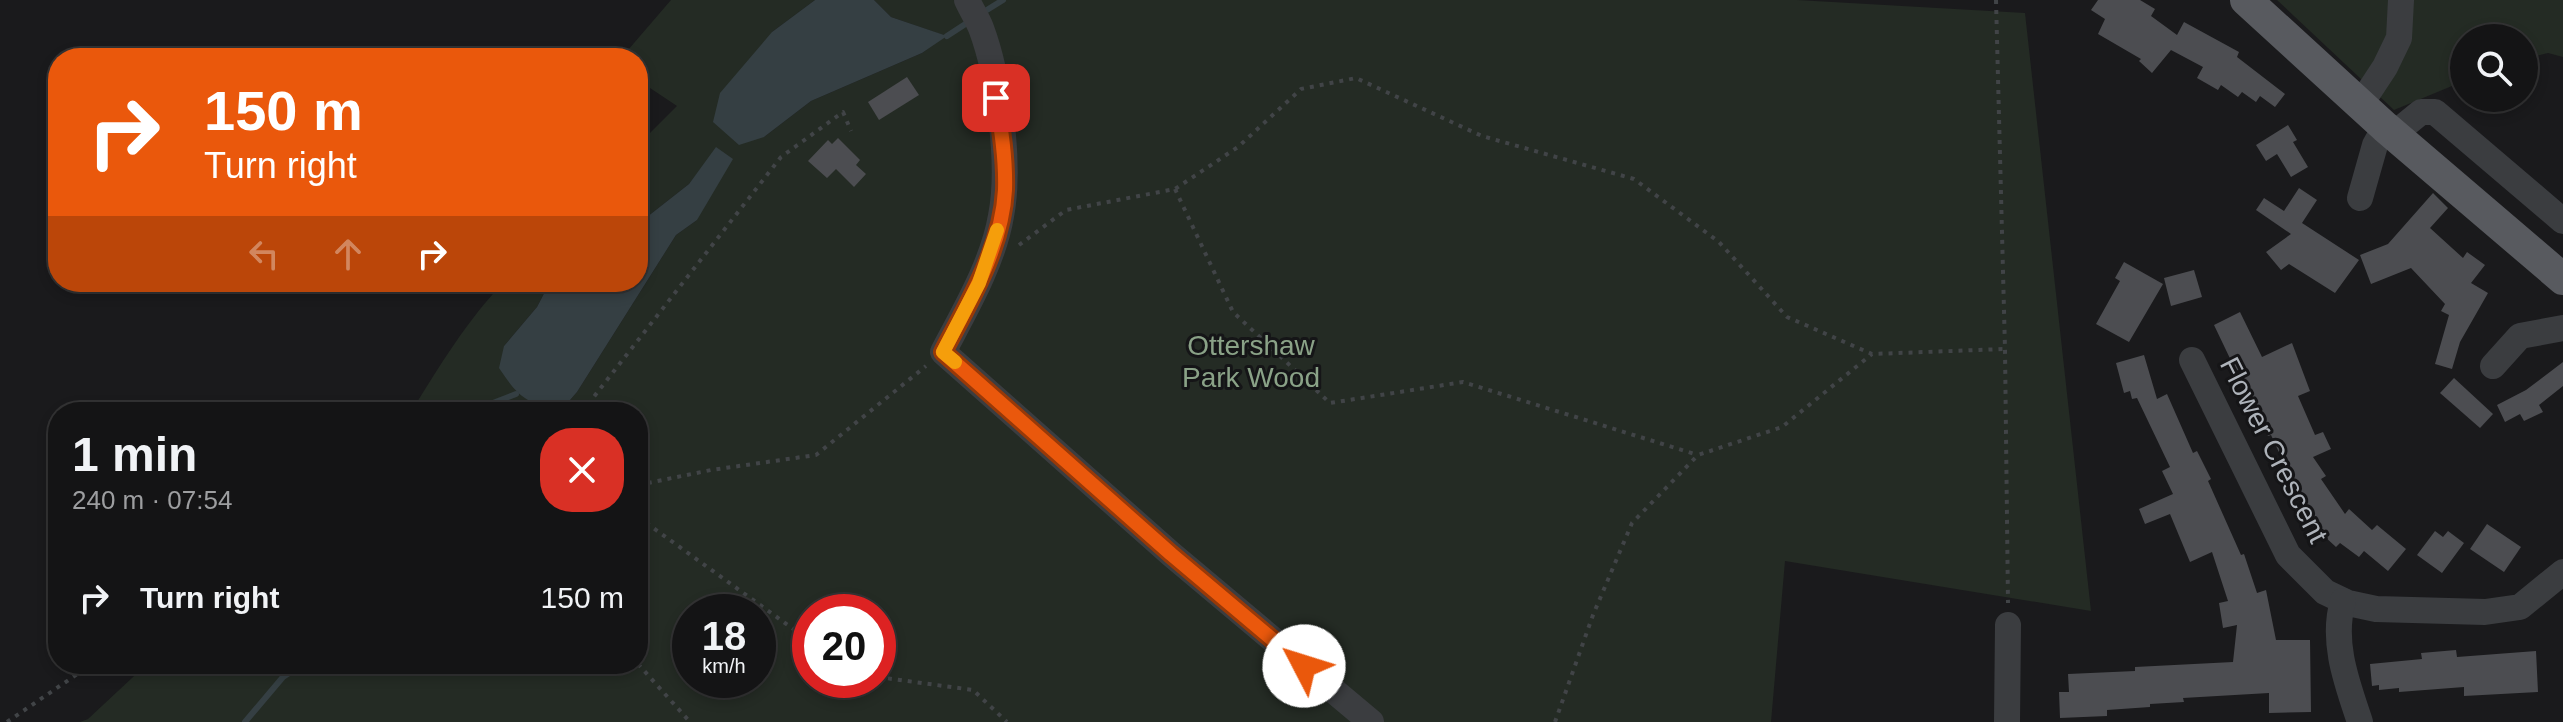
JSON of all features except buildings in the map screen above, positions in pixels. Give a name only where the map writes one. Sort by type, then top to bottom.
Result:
[{"type":"main road","points":[[2246,0],[2360,105],[2563,279]]},
{"type":"street","points":[[2360,105],[2385,67],[2399,38],[2401,0]]},
{"type":"street","points":[[972,11],[993,73],[1004,147],[1005,190],[1001,219],[979,283],[943,352],[1171,554],[1371,722]]},
{"type":"street","points":[[2360,198],[2375,145],[2390,131],[2421,112],[2435,112],[2563,221]]},
{"type":"street","points":[[2493,366],[2520,336],[2563,328]]},
{"type":"street","name":"Flower Crescent","points":[[2183,357],[2288,555],[2325,592],[2343,601],[2376,609],[2485,612],[2520,607],[2563,572]]},
{"type":"street","points":[[2343,601],[2337,628],[2342,661],[2360,722]]},
{"type":"street","points":[[2007,722],[2008,625]]},
{"type":"path","points":[[1996,0],[2008,625]]},
{"type":"path","points":[[1015,249],[1066,210],[1175,189],[1238,147],[1301,89],[1356,78],[1482,136],[1634,179],[1719,242],[1787,317],[1872,354],[2005,349]]},
{"type":"path","points":[[590,402],[781,157],[843,112],[851,131]]},
{"type":"path","points":[[1175,189],[1233,312],[1330,403],[1463,382],[1698,455]]},
{"type":"path","points":[[648,483],[711,470],[816,455],[943,352]]},
{"type":"path","points":[[1555,722],[1593,615],[1632,523],[1698,455],[1782,427],[1872,354]]},
{"type":"path","points":[[648,524],[792,628]]},
{"type":"path","points":[[7,722],[77,674]]},
{"type":"path","points":[[647,674],[690,722]]},
{"type":"path","points":[[896,679],[973,690],[1007,722]]},
{"type":"green space","name":"Ottershaw Park Wood","points":[[671,0],[815,0],[772,32],[764,137],[811,101],[922,53],[946,36],[891,17],[874,0],[1797,0],[2025,13],[2091,611],[1785,561],[1771,722],[80,722],[88,719],[136,674],[648,674],[648,402],[568,402],[640,292],[648,292],[648,279],[676,235],[697,220],[709,158],[689,184],[648,216],[648,135],[677,106],[648,87],[648,48],[630,48]]},
{"type":"green space","points":[[2277,0],[2563,0],[2563,57],[2548,53],[2538,56],[2538,24],[2450,24],[2450,87],[2394,110]]},
{"type":"green space","name":"Ottershaw Park Wood","points":[[495,292],[545,292],[537,307],[504,346],[559,402],[417,402],[466,328]]},
{"type":"shaded area","points":[[815,0],[874,0],[891,17],[947,36],[922,53],[811,101],[764,137],[739,145],[713,122],[720,93],[772,32]]},
{"type":"shaded area","points":[[716,147],[733,159],[697,220],[676,235],[648,279],[648,216],[689,184]]},
{"type":"shaded area","points":[[545,292],[640,292],[568,402],[533,402],[513,387],[499,368],[504,346],[537,307]]},
{"type":"waterway","points":[[982,13],[1003,0]]},
{"type":"waterway","points":[[947,36],[970,21]]},
{"type":"waterway","points":[[496,402],[516,394]]},
{"type":"waterway","points":[[245,722],[288,674]]},
{"type":"slow traffic","points":[[955,362],[943,352],[979,283],[997,230]]},
{"type":"route","points":[[996,98],[1004,147],[1005,190],[1001,219],[979,283],[943,352],[1171,554],[1304,666]]}]
